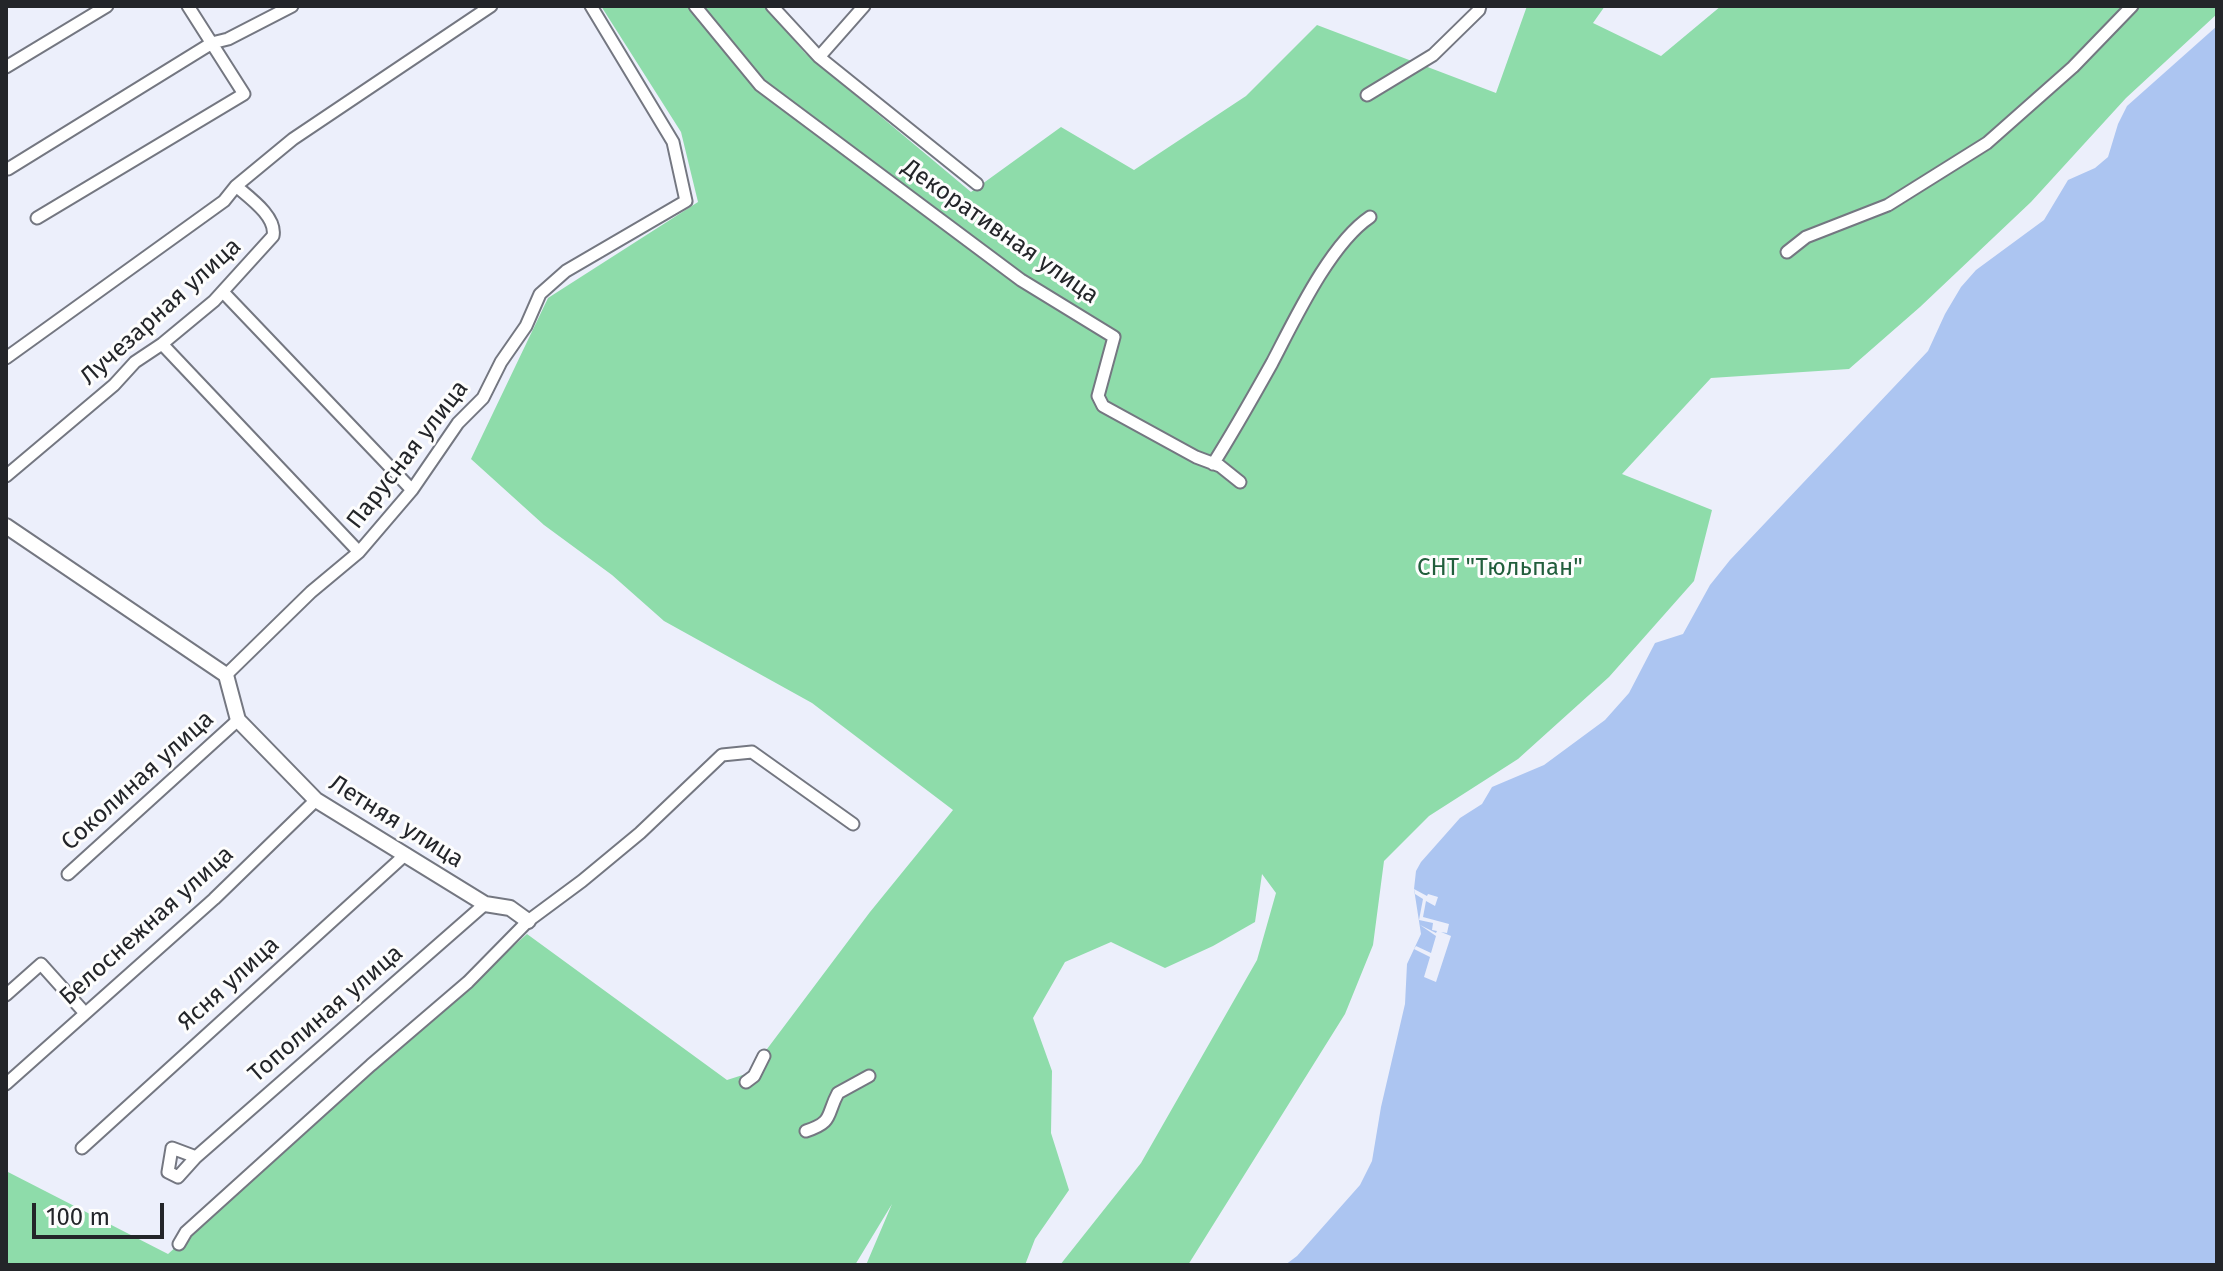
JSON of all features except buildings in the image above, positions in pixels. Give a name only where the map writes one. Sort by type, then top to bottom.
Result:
[{"type":"street","points":[[6,67],[107,6]]},
{"type":"street","points":[[37,218],[244,94],[188,6]]},
{"type":"street","points":[[8,169],[212,43],[228,39],[292,6]]},
{"type":"street","points":[[6,358],[224,201],[236,186],[293,139],[491,6]]},
{"type":"street","name":"Парусная улица","points":[[226,675],[311,592],[359,552],[412,490],[458,423],[483,398],[501,362],[526,326],[540,294],[566,271],[686,201],[673,142],[591,6]]},
{"type":"street","name":"Декоративная улица","points":[[695,6],[760,85],[1021,280],[1114,337],[1098,396],[1103,406],[1213,464],[1240,482]]},
{"type":"street","points":[[772,6],[819,57],[977,184]]},
{"type":"street","points":[[819,57],[864,6]]},
{"type":"street","points":[[1367,95],[1433,55],[1480,6]]},
{"type":"street","points":[[1787,252],[1806,237],[1888,205],[1987,143],[2073,67],[2132,6]]},
{"type":"street","name":"Лучезарная улица","points":[[6,476],[114,385],[135,362],[162,344],[223,292],[256,258],[275,229],[262,210],[236,186]]},
{"type":"street","points":[[1213,464],[1241,420],[1319,278],[1357,226],[1370,217]]},
{"type":"street","points":[[223,292],[412,490]]},
{"type":"street","points":[[162,344],[359,552]]},
{"type":"street","points":[[6,526],[226,675]]},
{"type":"street","name":"Летняя улица","points":[[226,675],[238,720],[316,800],[485,904],[510,908],[528,921]]},
{"type":"street","name":"Соколиная улица","points":[[68,874],[238,720]]},
{"type":"street","points":[[179,1244],[186,1232],[468,982],[528,921],[640,833],[722,755],[752,752],[853,824]]},
{"type":"street","name":"Белоснежная улица","points":[[6,1084],[214,899],[316,800]]},
{"type":"street","name":"Ясня улица","points":[[82,1148],[406,854]]},
{"type":"street","name":"Тополиная улица","points":[[196,1157],[485,904]]},
{"type":"street","points":[[6,995],[41,964],[84,1012]]},
{"type":"street","points":[[746,1082],[754,1076],[764,1056]]},
{"type":"street","points":[[806,1131],[822,1126],[829,1119],[838,1093],[869,1076]]},
{"type":"green space","name":"СНТ \"Тюльпан\"","points":[[601,6],[764,6],[805,53],[971,192],[1061,127],[1134,170],[1246,96],[1317,25],[1496,93],[1527,6],[1605,6],[1593,23],[1661,56],[1721,6],[2217,6],[2217,14],[2126,98],[2031,202],[1849,369],[1711,378],[1622,474],[1712,510],[1694,581],[1609,677],[1518,759],[1429,816],[1384,861],[1373,945],[1345,1014],[1188,1265],[1060,1265],[1141,1163],[1257,960],[1276,893],[1262,874],[1255,922],[1165,968],[1111,942],[1065,962],[1033,1018],[1052,1071],[1051,1133],[1069,1190],[1035,1239],[1025,1265],[866,1265],[892,1204],[855,1265],[6,1265],[6,1171],[168,1254],[527,934],[727,1080],[749,1073],[870,912],[953,810],[812,703],[664,621],[612,575],[544,525],[471,459],[548,298],[698,202],[681,132]]},
{"type":"water","points":[[2217,26],[2217,1265],[1285,1265],[1297,1256],[1360,1185],[1372,1161],[1405,1004],[1407,964],[1421,934],[1414,889],[1416,871],[1421,862],[1460,818],[1482,804],[1492,787],[1544,765],[1605,720],[1629,693],[1655,643],[1683,634],[1710,585],[1730,560],[1928,351],[1961,287],[1976,270],[2044,220],[2068,180],[2095,168],[2108,157],[2127,106]]},
{"type":"pier","points":[[1414,889],[1427,896],[1438,897],[1435,906],[1426,901],[1423,917],[1449,924],[1447,933],[1441,932],[1451,936],[1436,982],[1424,977],[1430,957],[1414,949],[1416,946],[1431,953],[1436,936],[1420,925],[1436,933],[1437,931],[1432,930],[1433,923],[1419,920],[1423,899],[1415,894]]}]
